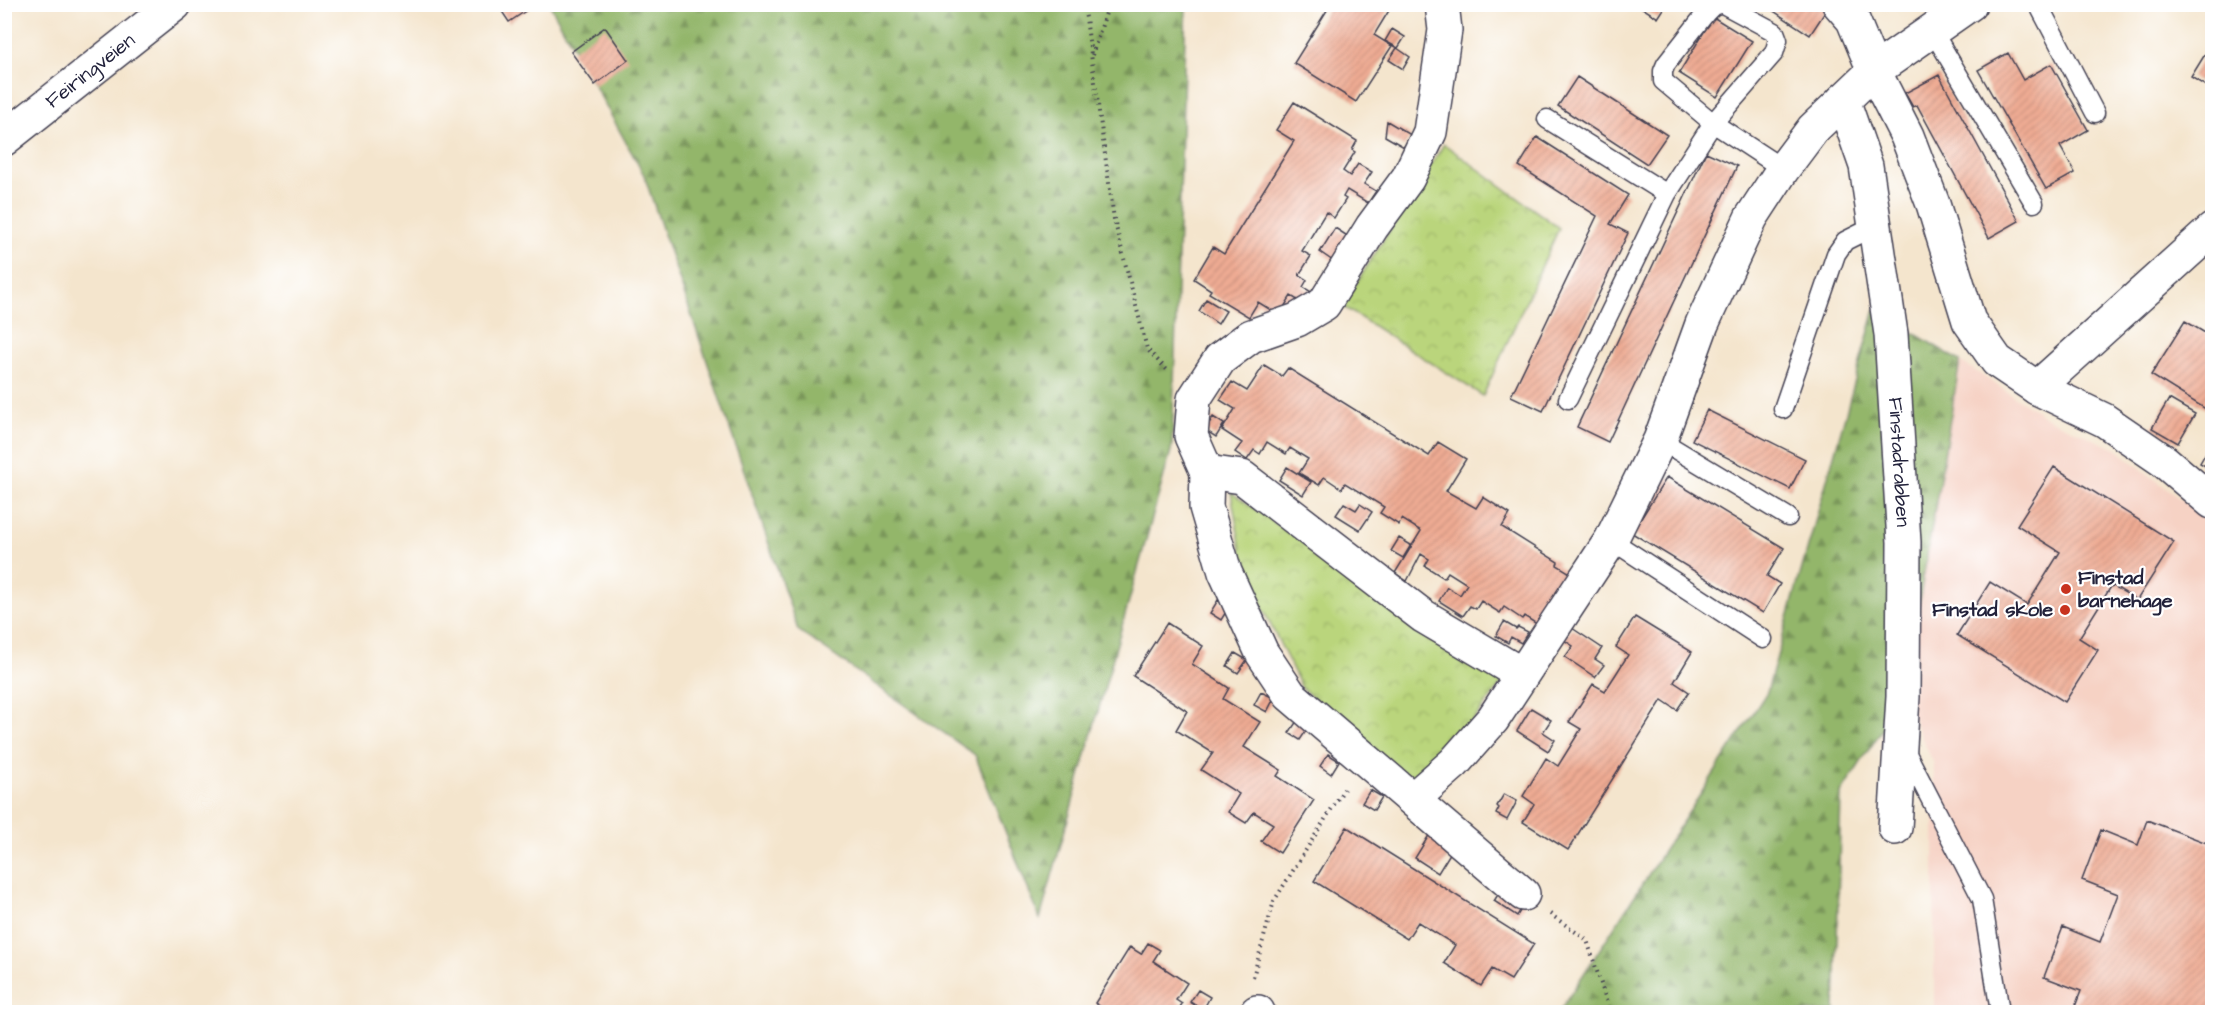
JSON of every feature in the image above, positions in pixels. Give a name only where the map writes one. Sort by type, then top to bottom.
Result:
[{"type":"street","name":"Feiringveien","points":[[4,139],[175,4]]},
{"type":"street","points":[[1442,4],[1445,30],[1430,132],[1408,178],[1372,227],[1324,304],[1297,320],[1251,336],[1220,359],[1194,399],[1191,436],[1207,472],[1206,507],[1225,572],[1262,653],[1290,695],[1523,894]]},
{"type":"street","points":[[1839,4],[1852,20],[1907,136],[1933,204],[1969,321],[1997,361],[2037,388],[2104,420],[2164,461],[2212,502]]},
{"type":"street","points":[[1413,800],[1454,763],[1493,719],[1584,577],[1611,540],[1659,440],[1702,324],[1751,219],[1782,169],[1813,129],[1874,70],[1970,4]]},
{"type":"street","name":"Finstadrabben","points":[[1844,100],[1866,166],[1891,334],[1904,542],[1903,697],[1895,828]]},
{"type":"street","points":[[2037,388],[2212,230]]},
{"type":"street","points":[[1207,472],[1242,477],[1423,616],[1521,674]]},
{"type":"lane","points":[[1568,399],[1667,194],[1713,123],[1774,53],[1778,40],[1775,32],[1721,4],[1713,6],[1663,71],[1663,81],[1713,123],[1782,169]]},
{"type":"lane","points":[[2038,4],[2095,113]]},
{"type":"lane","points":[[1932,30],[2034,203]]},
{"type":"lane","points":[[1547,119],[1667,194]]},
{"type":"lane","points":[[1783,409],[1836,254],[1845,241],[1875,226]]},
{"type":"lane","points":[[1659,440],[1788,517]]},
{"type":"lane","points":[[1611,540],[1763,639]]},
{"type":"lane","points":[[1900,741],[1982,899],[2000,1012]]},
{"type":"path","points":[[1084,4],[1114,219],[1148,349],[1194,399]]},
{"type":"path","points":[[1091,56],[1109,4]]},
{"type":"path","points":[[1257,1012],[1248,997],[1274,901],[1363,758]]},
{"type":"path","points":[[1523,894],[1587,940],[1610,1012]]},
{"type":"shaded area","name":"Finstad skole","points":[[1960,361],[2047,418],[2116,449],[2212,524],[2212,1012],[1934,1012],[1934,764],[1903,697]]},
{"type":"green space","points":[[550,5],[1186,5],[1172,447],[1040,919],[975,755],[798,630],[644,175]]},
{"type":"green space","points":[[1444,144],[1559,228],[1483,396],[1342,306]]},
{"type":"green space","points":[[1875,310],[1960,361],[1903,697],[1841,793],[1835,1012],[1559,1012],[1767,692]]},
{"type":"green space","points":[[1231,492],[1503,682],[1455,744],[1412,786],[1302,688],[1245,573]]},
{"type":"building","points":[[497,4],[536,4],[509,22]]},
{"type":"building","points":[[1326,4],[1393,4],[1374,35],[1392,46],[1356,102],[1294,63],[1329,7]]},
{"type":"building","points":[[1636,4],[1667,4],[1658,18]]},
{"type":"building","points":[[1763,4],[1827,4],[1829,6],[1810,35]]},
{"type":"building","points":[[1713,17],[1752,41],[1717,97],[1679,73]]},
{"type":"building","points":[[605,27],[628,60],[595,85],[571,52]]},
{"type":"building","points":[[1392,29],[1405,37],[1398,48],[1385,41]]},
{"type":"building","points":[[2212,43],[2212,90],[2191,77]]},
{"type":"building","points":[[1397,48],[1410,57],[1403,69],[1389,60]]},
{"type":"building","points":[[2008,53],[2023,80],[2051,64],[2088,130],[2060,146],[2075,173],[2046,189],[1978,70]]},
{"type":"building","points":[[1939,75],[2019,221],[1989,238],[1917,105],[1913,107],[1905,93]]},
{"type":"building","points":[[1577,77],[1667,135],[1647,164],[1558,106]]},
{"type":"building","points":[[1294,102],[1357,141],[1352,150],[1355,152],[1343,171],[1350,176],[1358,164],[1372,172],[1364,184],[1376,191],[1368,203],[1347,190],[1343,197],[1346,199],[1334,218],[1326,212],[1302,251],[1311,256],[1299,275],[1307,280],[1303,287],[1313,293],[1306,305],[1291,296],[1279,315],[1258,302],[1249,317],[1209,293],[1211,290],[1194,279],[1213,247],[1224,254],[1294,141],[1276,130]]},
{"type":"building","points":[[1387,121],[1411,135],[1404,147],[1385,136]]},
{"type":"building","points":[[1537,137],[1628,195],[1610,224],[1628,233],[1543,411],[1511,396],[1597,216],[1519,166]]},
{"type":"building","points":[[1706,152],[1737,166],[1608,442],[1577,427]]},
{"type":"building","points":[[1335,228],[1349,237],[1333,261],[1320,252]]},
{"type":"building","points":[[1206,299],[1226,311],[1218,324],[1199,311]]},
{"type":"building","points":[[2185,321],[2212,337],[2212,413],[2151,375]]},
{"type":"building","points":[[1264,365],[1282,376],[1288,368],[1429,456],[1438,442],[1466,459],[1446,491],[1476,508],[1483,497],[1510,514],[1502,527],[1558,562],[1557,565],[1572,574],[1540,626],[1524,616],[1522,619],[1504,607],[1500,613],[1481,601],[1476,609],[1470,606],[1463,616],[1439,601],[1447,587],[1460,595],[1467,584],[1448,572],[1444,578],[1425,566],[1429,559],[1421,554],[1407,581],[1395,573],[1421,531],[1402,519],[1399,525],[1380,513],[1384,507],[1345,483],[1342,489],[1324,477],[1319,485],[1299,473],[1308,459],[1290,448],[1286,454],[1267,442],[1260,454],[1254,450],[1247,460],[1235,452],[1242,443],[1222,430],[1235,409],[1220,400],[1232,382],[1247,391]]},
{"type":"building","points":[[2169,399],[2195,414],[2178,443],[2152,428]]},
{"type":"building","points":[[1707,410],[1805,459],[1790,489],[1692,440]]},
{"type":"building","points":[[1213,417],[1224,424],[1216,437],[1205,430]]},
{"type":"building","points":[[2212,442],[2212,470],[2200,463]]},
{"type":"building","points":[[1287,467],[1311,482],[1303,495],[1279,480]]},
{"type":"building","points":[[2054,467],[2174,542],[2137,600],[2112,585],[2079,638],[2098,650],[2065,702],[1957,635],[1990,582],[2027,605],[2060,552],[2017,525]]},
{"type":"building","points":[[1667,477],[1784,548],[1767,576],[1780,584],[1763,613],[1632,533]]},
{"type":"building","points":[[1344,503],[1356,510],[1360,504],[1372,512],[1360,530],[1336,515]]},
{"type":"building","points":[[1399,538],[1411,545],[1403,558],[1391,551]]},
{"type":"building","points":[[1218,600],[1229,607],[1221,620],[1210,613]]},
{"type":"building","points":[[1635,617],[1692,652],[1674,682],[1689,692],[1677,710],[1662,700],[1568,850],[1523,822],[1534,804],[1523,796],[1546,758],[1558,766],[1581,729],[1569,722],[1593,684],[1605,691],[1628,655],[1616,647]]},
{"type":"building","points":[[1504,622],[1516,629],[1518,627],[1528,632],[1521,643],[1511,637],[1508,643],[1496,636]]},
{"type":"building","points":[[1167,623],[1203,646],[1192,664],[1229,688],[1223,699],[1260,722],[1244,747],[1281,770],[1277,776],[1314,800],[1280,853],[1261,841],[1273,824],[1254,812],[1246,823],[1228,812],[1239,794],[1201,770],[1213,753],[1176,730],[1187,711],[1133,676]]},
{"type":"building","points":[[1572,628],[1602,648],[1595,659],[1604,665],[1595,677],[1565,657],[1573,646],[1564,640]]},
{"type":"building","points":[[1235,653],[1247,660],[1238,673],[1227,666]]},
{"type":"building","points":[[1261,692],[1274,698],[1267,712],[1254,705]]},
{"type":"building","points":[[1531,708],[1551,720],[1543,732],[1555,740],[1548,751],[1517,731]]},
{"type":"building","points":[[1297,721],[1308,728],[1300,740],[1289,733]]},
{"type":"building","points":[[1328,754],[1339,761],[1331,774],[1320,766]]},
{"type":"building","points":[[1370,790],[1382,797],[1374,810],[1362,803]]},
{"type":"building","points":[[1504,794],[1517,801],[1507,820],[1496,814],[1499,808],[1497,806]]},
{"type":"building","points":[[2147,820],[2212,845],[2212,1012],[2073,1012],[2081,991],[2044,977],[2063,927],[2100,942],[2118,894],[2082,880],[2101,830],[2138,845]]},
{"type":"building","points":[[1347,827],[1534,944],[1511,980],[1492,969],[1481,986],[1444,963],[1455,945],[1418,922],[1407,939],[1314,881]]},
{"type":"building","points":[[1431,832],[1454,847],[1438,873],[1415,858]]},
{"type":"building","points":[[1502,888],[1525,903],[1517,916],[1494,901]]},
{"type":"building","points":[[1148,943],[1160,950],[1153,961],[1187,983],[1176,1000],[1182,1004],[1177,1012],[1097,1012],[1101,1007],[1095,1003],[1130,947],[1141,954]]},
{"type":"building","points":[[1198,990],[1210,997],[1203,1010],[1190,1002]]},
{"type":"place","name":"Finstad barnehage","points":[[2066,589]]},
{"type":"place","name":"Finstad skole","points":[[2065,610]]}]
